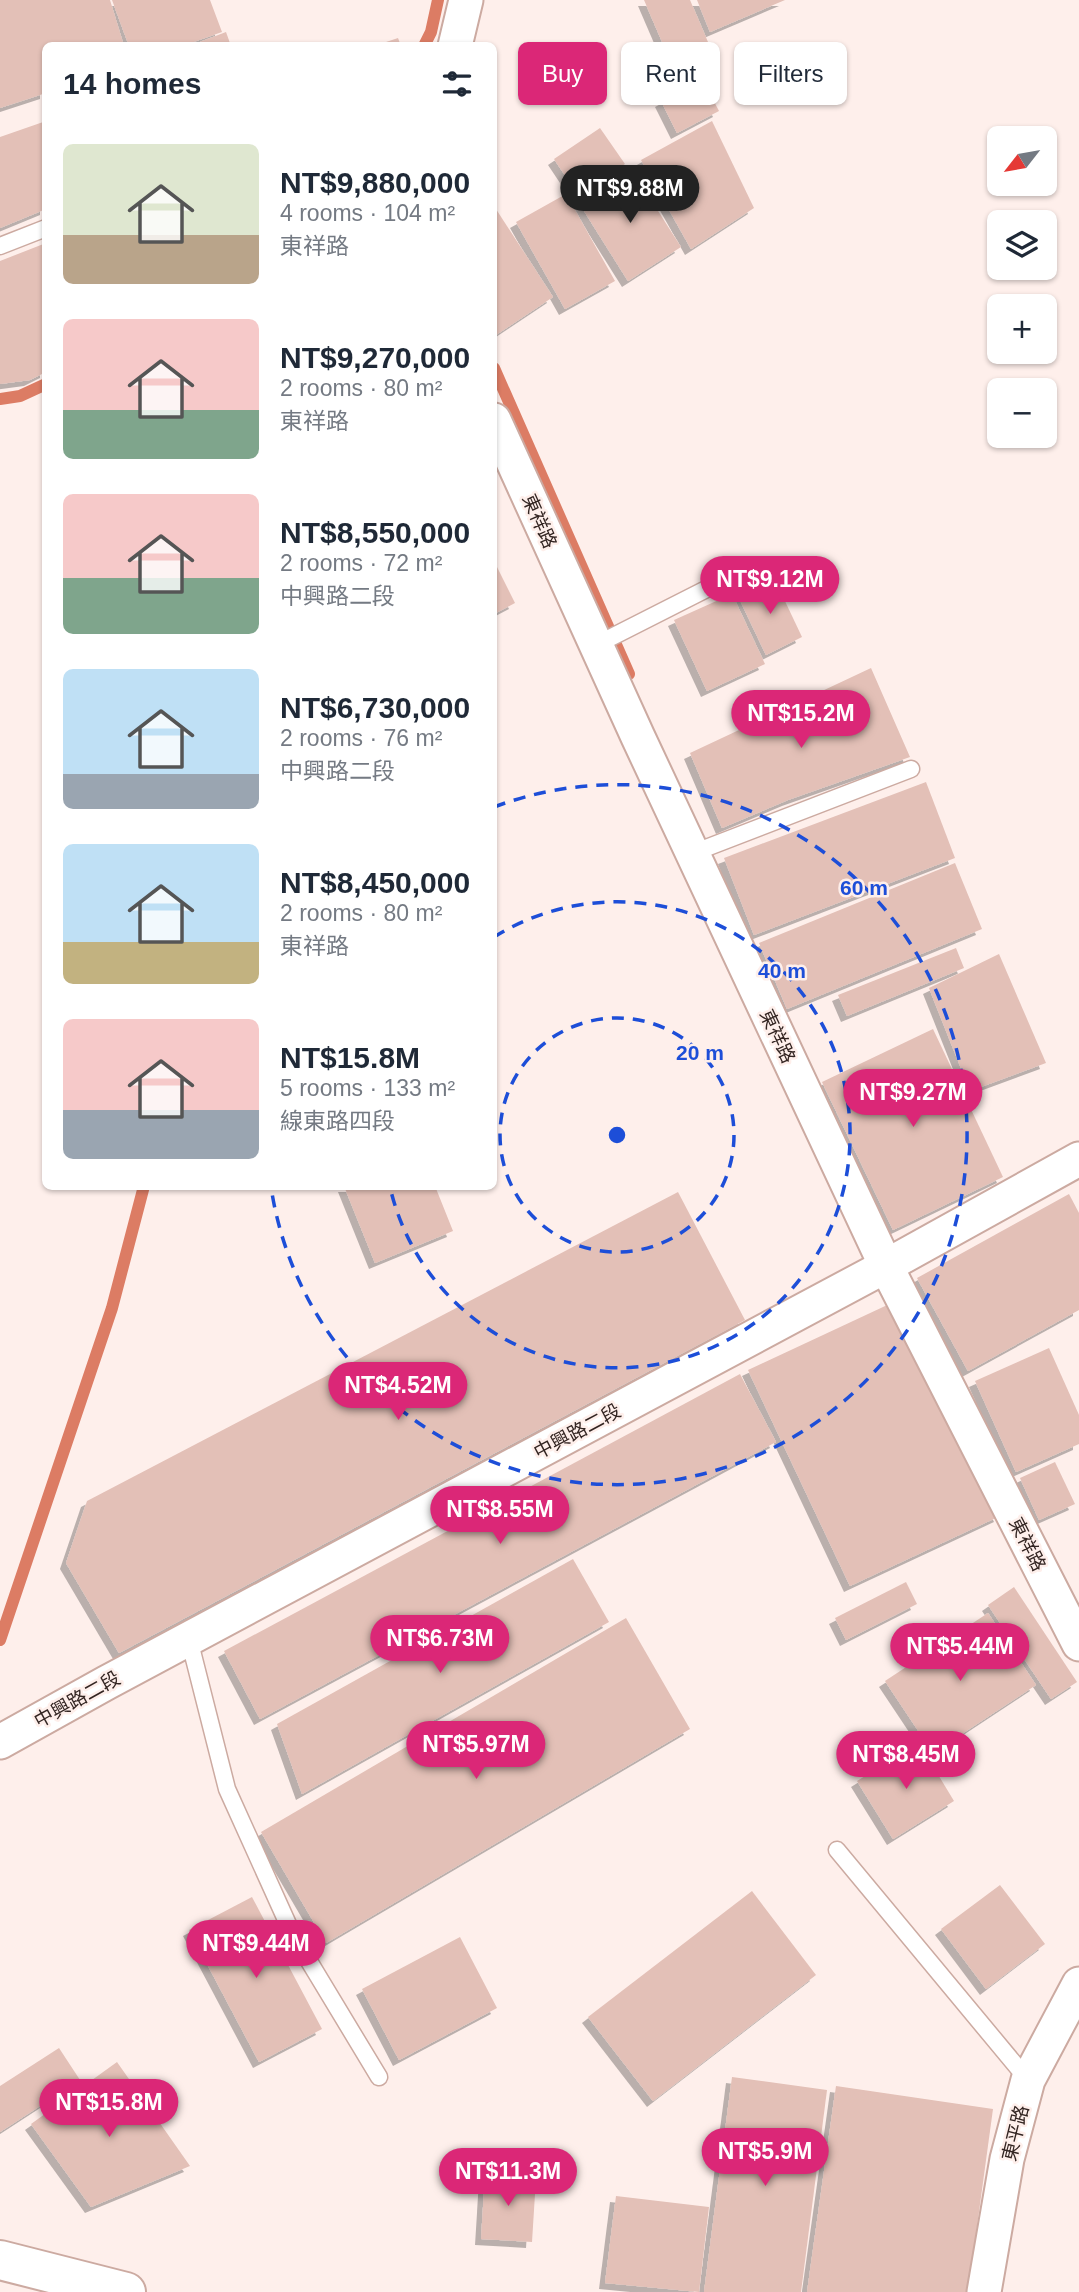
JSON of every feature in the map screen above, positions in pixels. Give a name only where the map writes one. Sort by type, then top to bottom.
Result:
[{"type":"main road","points":[[0,2260],[126,2292]]},
{"type":"street","points":[[456,42],[466,0]]},
{"type":"street","name":"東祥路","points":[[497,426],[610,638],[693,853],[886,1266],[1079,1643]]},
{"type":"street","name":"中興路二段","points":[[0,1742],[886,1266],[1079,1159]]},
{"type":"street","name":"東平路","points":[[984,2292],[1007,2159],[1028,2080],[1079,1984]]},
{"type":"lane","points":[[0,246],[42,230]]},
{"type":"lane","points":[[610,638],[736,574]]},
{"type":"lane","points":[[693,853],[911,769]]},
{"type":"lane","points":[[189,1639],[228,1789],[292,1933],[379,2077]]},
{"type":"lane","points":[[837,1850],[1028,2080]]},
{"type":"building","points":[[0,0],[110,0],[123,42],[42,42],[42,94],[0,108]]},
{"type":"building","points":[[112,0],[210,0],[222,32],[193,42],[128,42]]},
{"type":"building","points":[[644,0],[690,0],[708,42],[662,42]]},
{"type":"building","points":[[697,0],[785,0],[710,32]]},
{"type":"building","points":[[226,32],[230,42],[200,42]]},
{"type":"building","points":[[663,105],[716,105],[719,111],[677,133]]},
{"type":"building","points":[[712,121],[754,208],[691,249],[641,160]]},
{"type":"building","points":[[42,122],[42,211],[0,228],[0,137]]},
{"type":"building","points":[[600,128],[625,164],[578,195],[554,159]]},
{"type":"building","points":[[632,170],[681,247],[628,281],[579,203]]},
{"type":"building","points":[[566,194],[615,281],[565,309],[516,222]]},
{"type":"building","points":[[497,211],[553,297],[497,334]]},
{"type":"building","points":[[42,245],[42,374],[30,380],[0,384],[0,261]]},
{"type":"building","points":[[497,567],[515,603],[497,612]]},
{"type":"building","points":[[774,578],[802,637],[766,655],[738,596]]},
{"type":"building","points":[[732,594],[765,664],[707,691],[674,620]]},
{"type":"building","points":[[871,668],[910,757],[788,800],[722,828],[690,753]]},
{"type":"building","points":[[926,782],[955,858],[754,935],[724,858]]},
{"type":"building","points":[[955,863],[982,929],[787,1009],[759,943]]},
{"type":"building","points":[[956,948],[964,968],[847,1016],[838,995]]},
{"type":"building","points":[[999,954],[1046,1063],[970,1091],[929,988]]},
{"type":"building","points":[[933,1029],[1003,1177],[893,1230],[822,1082]]},
{"type":"building","points":[[346,1190],[437,1190],[453,1231],[375,1263]]},
{"type":"building","points":[[678,1192],[745,1320],[119,1653],[66,1563],[87,1501]]},
{"type":"building","points":[[1069,1194],[1079,1213],[1079,1310],[968,1371],[917,1278]]},
{"type":"building","points":[[898,1300],[1000,1516],[850,1586],[748,1370]]},
{"type":"building","points":[[1049,1348],[1079,1415],[1079,1444],[1016,1472],[975,1381]]},
{"type":"building","points":[[740,1374],[776,1442],[260,1719],[224,1651]]},
{"type":"building","points":[[1055,1462],[1075,1504],[1039,1520],[1020,1478]]},
{"type":"building","points":[[573,1559],[609,1622],[302,1794],[277,1724]]},
{"type":"building","points":[[906,1582],[917,1604],[846,1640],[835,1618]]},
{"type":"building","points":[[1014,1587],[1077,1682],[1051,1699],[988,1605]]},
{"type":"building","points":[[988,1613],[1036,1685],[933,1753],[885,1681]]},
{"type":"building","points":[[626,1618],[690,1729],[326,1943],[261,1832]]},
{"type":"building","points":[[919,1743],[954,1801],[893,1839],[857,1781]]},
{"type":"building","points":[[1000,1885],[1045,1944],[986,1989],[941,1929]]},
{"type":"building","points":[[752,1891],[816,1975],[653,2101],[588,2017]]},
{"type":"building","points":[[252,1897],[322,2029],[259,2062],[189,1930]]},
{"type":"building","points":[[460,1937],[497,2008],[399,2060],[362,1989]]},
{"type":"building","points":[[59,2048],[80,2080],[0,2132],[0,2086]]},
{"type":"building","points":[[117,2062],[190,2166],[91,2207],[31,2124]]},
{"type":"building","points":[[732,2077],[827,2090],[801,2292],[704,2292]]},
{"type":"building","points":[[836,2086],[993,2109],[968,2292],[807,2292]]},
{"type":"building","points":[[485,2174],[536,2178],[532,2242],[481,2239]]},
{"type":"building","points":[[616,2196],[709,2207],[699,2292],[605,2283]]},
{"type":"waterway","points":[[426,42],[438,0]]},
{"type":"waterway","points":[[497,375],[629,674]]},
{"type":"waterway","points":[[0,399],[20,396],[42,386]]},
{"type":"waterway","points":[[0,1640],[112,1308],[143,1190]]}]
